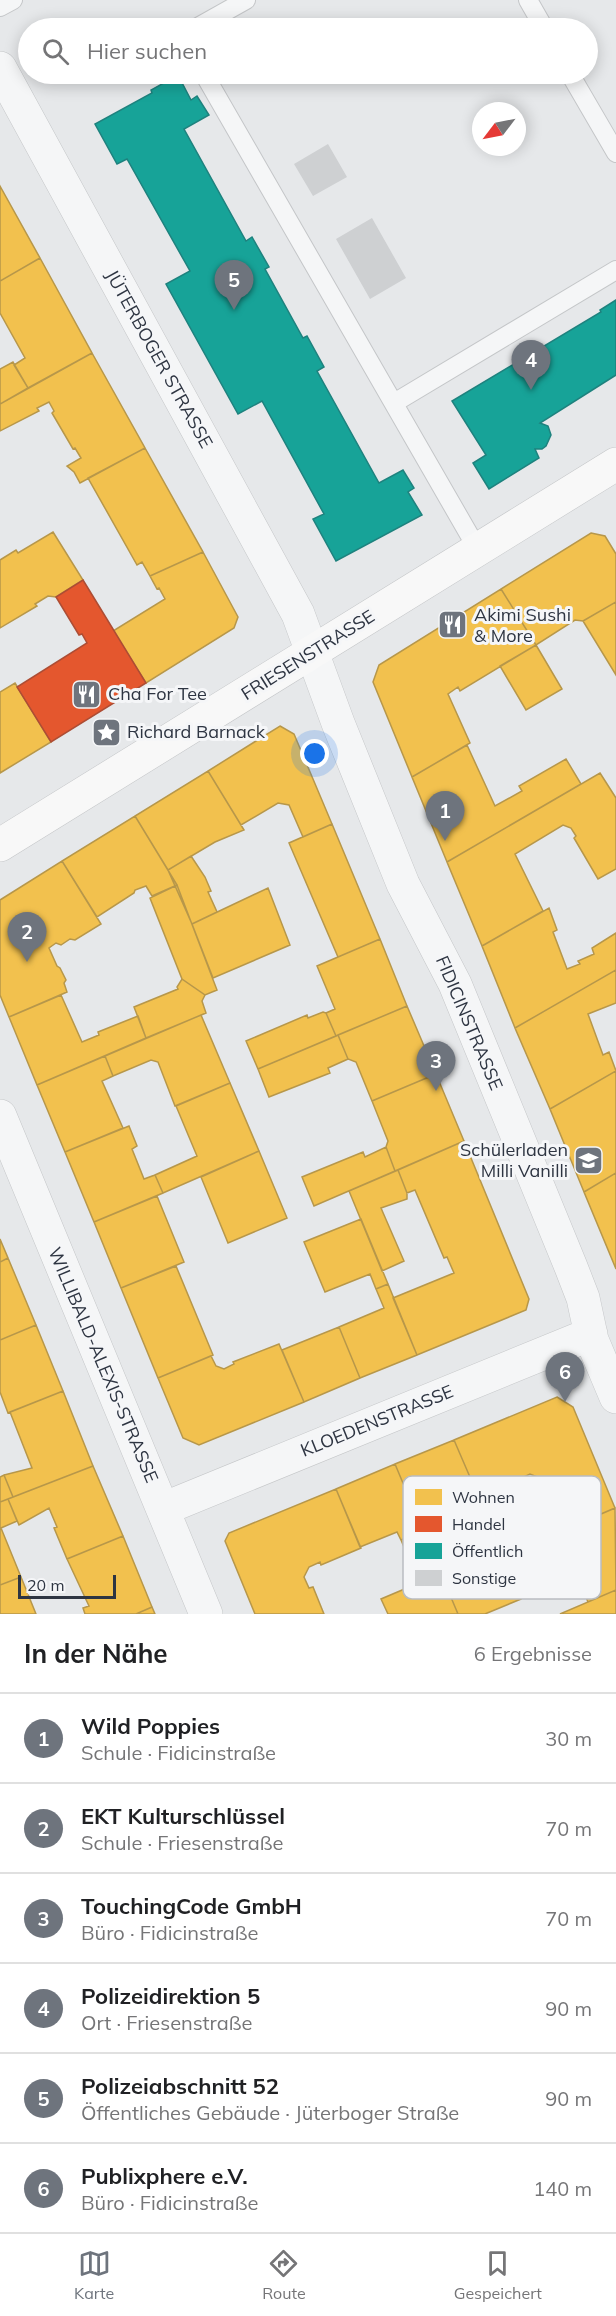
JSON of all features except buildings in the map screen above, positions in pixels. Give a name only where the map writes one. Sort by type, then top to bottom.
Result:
[{"type":"street","name":"JÜTERBOGER STRASSE","points":[[0,68],[291,601],[313,652]]},
{"type":"street","name":"FRIESENSTRASSE","points":[[0,845],[616,464]]},
{"type":"street","name":"FIDICINSTRASSE","points":[[313,652],[338,723],[404,884],[455,984],[567,1256],[584,1298],[591,1334],[616,1397]]},
{"type":"street","name":"WILLIBALD-ALEXIS-STRASSE","points":[[0,1116],[206,1614]]},
{"type":"street","name":"KLOEDENSTRASSE","points":[[163,1509],[591,1334]]},
{"type":"lane","points":[[0,7],[13,0]]},
{"type":"lane","points":[[214,18],[246,0]]},
{"type":"lane","points":[[528,0],[538,18]]},
{"type":"lane","points":[[210,84],[478,550]]},
{"type":"lane","points":[[576,84],[616,153]]},
{"type":"lane","points":[[394,403],[616,270]]},
{"type":"place","name":"Polizeiabschnitt 52","points":[[234,310]]},
{"type":"place","name":"Polizeidirektion 5","points":[[531,390]]},
{"type":"place","name":"Akimi Sushi & More","points":[[453,625]]},
{"type":"place","name":"Cha For Tee","points":[[87,694]]},
{"type":"place","name":"Richard Barnack","points":[[106,732]]},
{"type":"place","name":"Wild Poppies","points":[[445,841]]},
{"type":"place","name":"EKT Kulturschlüssel","points":[[27,962]]},
{"type":"place","name":"TouchingCode GmbH","points":[[436,1091]]},
{"type":"place","name":"Schülerladen Milli Vanilli","points":[[589,1160]]},
{"type":"place","name":"Publixphere e.V.","points":[[565,1402]]}]
